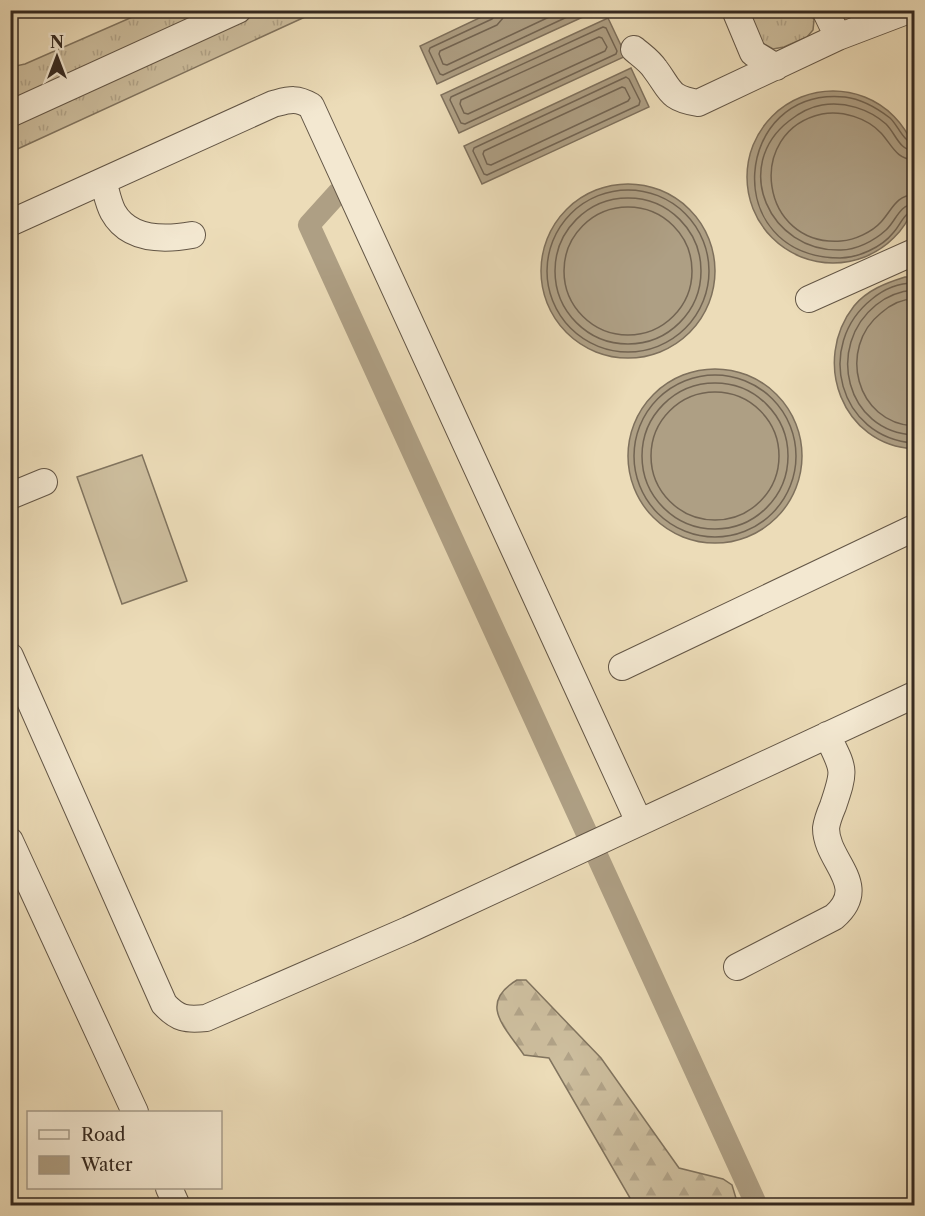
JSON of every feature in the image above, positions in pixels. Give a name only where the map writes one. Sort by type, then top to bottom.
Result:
[{"type":"street","points":[[10,114],[238,10]]},
{"type":"street","points":[[735,10],[753,53],[776,66]]},
{"type":"street","points":[[825,10],[838,37]]},
{"type":"street","points":[[634,49],[654,67],[669,91],[681,100],[698,103],[838,37],[909,10]]},
{"type":"street","points":[[10,223],[273,104],[290,99],[302,100],[311,106],[639,822]]},
{"type":"street","points":[[103,181],[113,212],[124,226],[144,237],[169,239],[192,235]]},
{"type":"street","points":[[809,299],[915,252]]},
{"type":"street","points":[[10,496],[44,482]]},
{"type":"street","points":[[622,667],[915,528]]},
{"type":"street","points":[[10,656],[164,1004],[174,1014],[190,1019],[206,1018],[408,930],[915,695]]},
{"type":"street","points":[[737,967],[834,917],[849,899],[846,879],[828,838],[826,827],[843,776],[841,763],[827,735]]},
{"type":"street","points":[[10,841],[134,1111]]},
{"type":"street","points":[[169,1189],[177,1206]]},
{"type":"green space","points":[[146,11],[318,11],[11,152],[11,67],[25,64]]},
{"type":"green space","points":[[740,11],[810,11],[814,20],[813,30],[807,37],[773,49],[753,38]]},
{"type":"green space","points":[[142,455],[187,581],[122,604],[77,477]]},
{"type":"green space","points":[[517,980],[526,980],[601,1058],[679,1168],[723,1179],[732,1185],[738,1205],[634,1205],[549,1058],[524,1055],[503,1026],[497,1007],[499,998],[505,989]]},
{"type":"water","points":[[496,10],[596,11],[437,84],[420,46]]},
{"type":"water","points":[[608,18],[626,56],[459,133],[441,95]]},
{"type":"water","points":[[631,68],[649,107],[482,184],[464,146]]},
{"type":"water","points":[[833,91],[866,97],[881,105],[894,116],[905,129],[913,144],[919,177],[913,210],[905,225],[894,238],[881,249],[866,257],[833,263],[800,257],[785,249],[772,238],[761,225],[753,210],[747,177],[753,144],[761,129],[772,116],[785,105],[800,97]]},
{"type":"water","points":[[628,184],[661,191],[676,199],[689,210],[700,223],[708,238],[715,271],[708,304],[700,319],[689,332],[676,343],[661,351],[628,358],[595,351],[580,343],[567,332],[556,319],[548,304],[541,271],[548,238],[556,223],[567,210],[580,199],[595,191]]},
{"type":"water","points":[[905,277],[914,277],[914,449],[889,444],[868,433],[852,416],[841,397],[835,374],[835,351],[841,328],[854,306],[871,291]]},
{"type":"water","points":[[715,369],[748,376],[763,384],[776,395],[787,408],[795,423],[802,456],[795,489],[787,504],[776,517],[763,528],[748,536],[715,543],[682,536],[667,528],[654,517],[643,504],[635,489],[628,456],[635,423],[643,408],[654,395],[667,384],[682,376]]},
{"type":"waterway","points":[[337,194],[309,225],[757,1206]]}]
